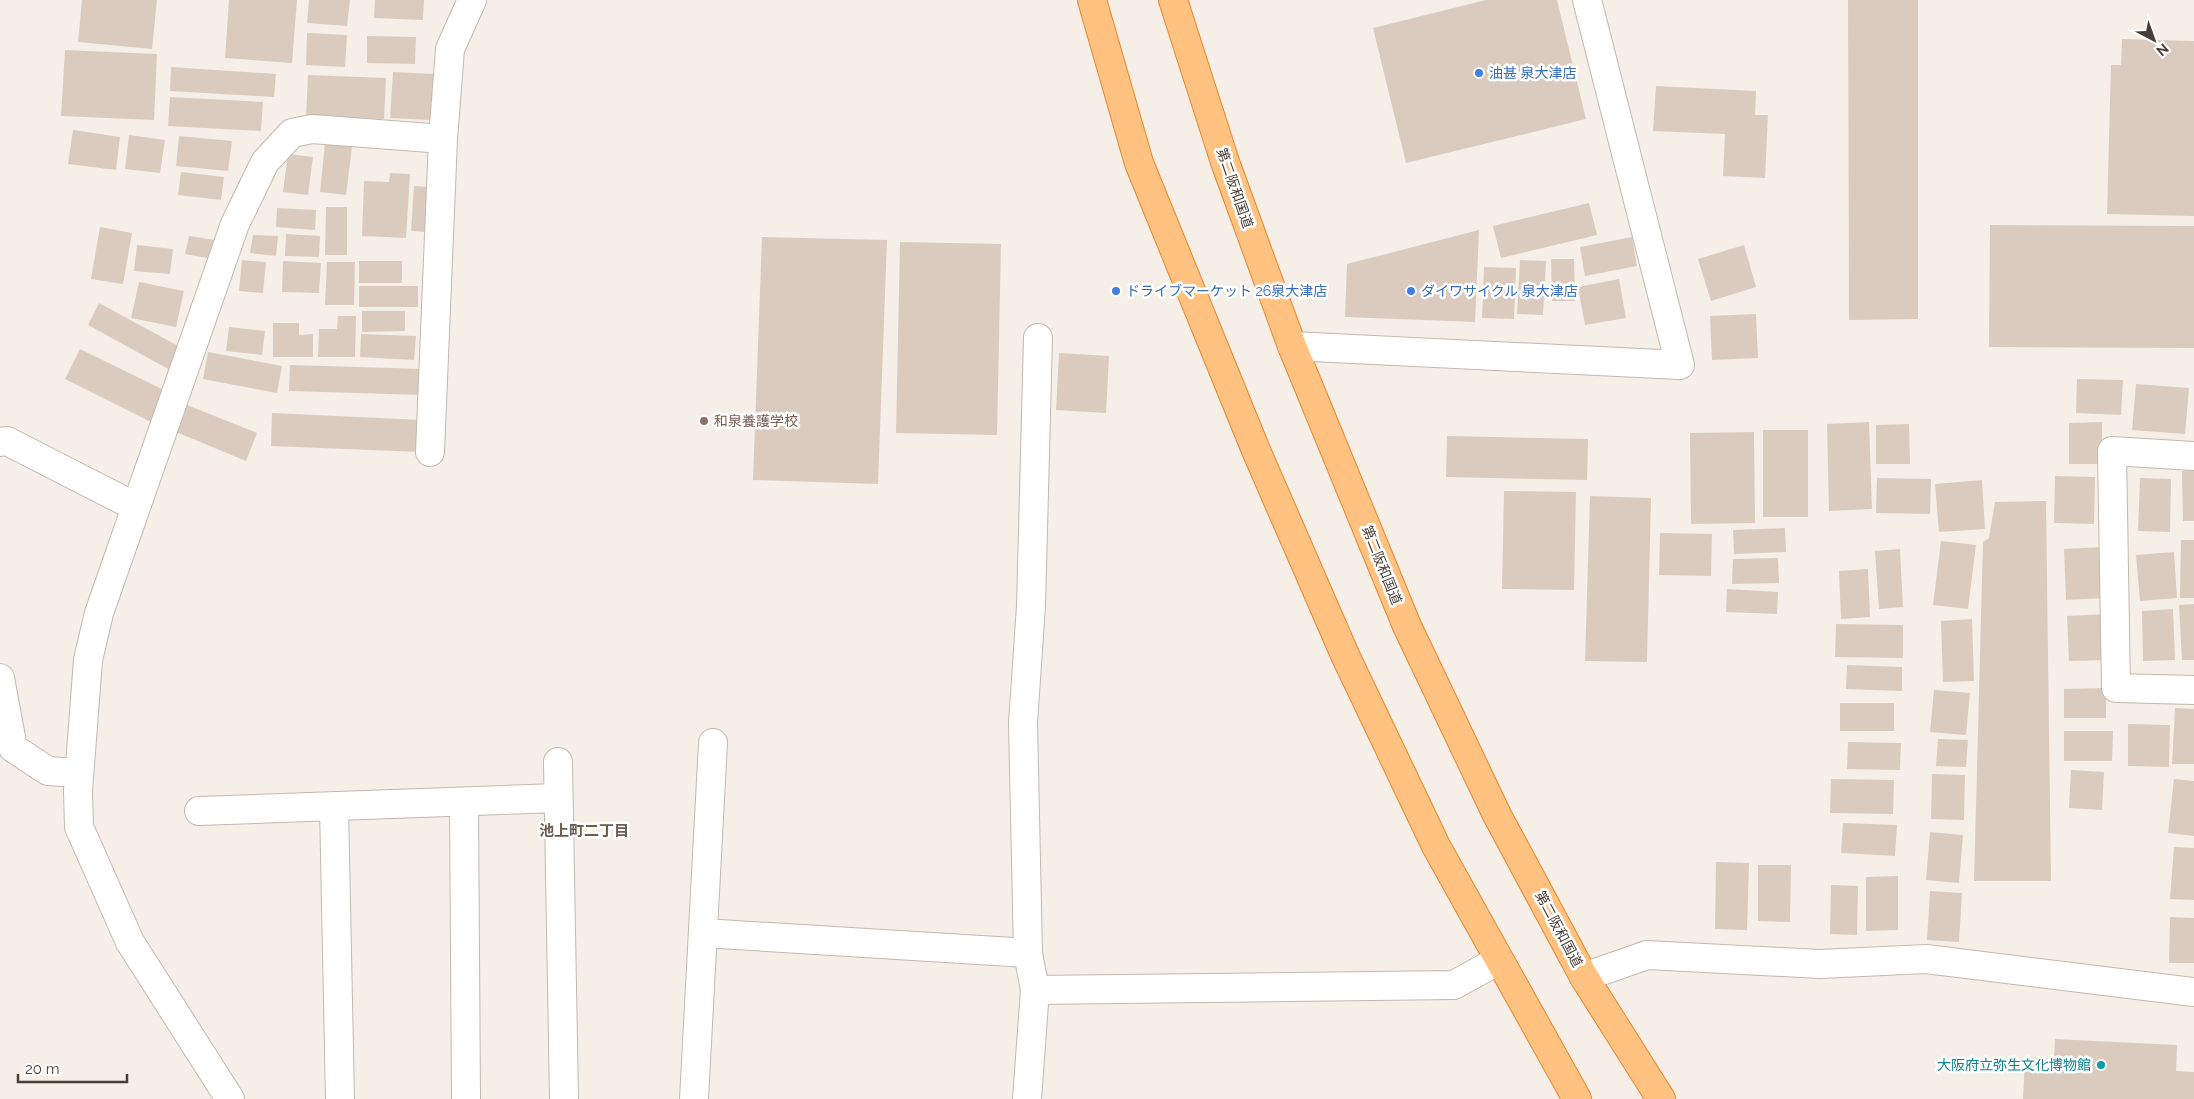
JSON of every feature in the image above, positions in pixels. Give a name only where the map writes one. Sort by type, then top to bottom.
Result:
[{"type":"highway","points":[[1092,0],[1139,163],[1255,448],[1345,655],[1436,846],[1577,1099]]},
{"type":"highway","name":"第二阪和国道","points":[[1173,0],[1225,162],[1292,346],[1407,626],[1497,816],[1584,977],[1661,1099]]},
{"type":"street","points":[[430,452],[443,139],[450,48],[472,0]]},
{"type":"street","points":[[1292,346],[1680,365],[1587,0]]},
{"type":"street","points":[[230,1099],[130,942],[79,827],[79,773],[88,660],[99,613],[235,224],[266,162],[292,133],[312,129],[443,139]]},
{"type":"street","points":[[1027,1099],[1035,990],[1028,954],[1023,723],[1031,606],[1038,338]]},
{"type":"street","points":[[0,442],[7,441],[136,506]]},
{"type":"street","points":[[2194,456],[2112,451],[2116,688],[2194,690]]},
{"type":"street","points":[[0,678],[13,748],[48,771],[79,773]]},
{"type":"street","points":[[694,1099],[713,743]]},
{"type":"street","points":[[558,762],[564,1099]]},
{"type":"street","points":[[199,811],[464,803],[558,798]]},
{"type":"street","points":[[464,803],[466,1099]]},
{"type":"street","points":[[334,806],[340,1099]]},
{"type":"street","points":[[703,933],[1028,954]]},
{"type":"street","points":[[1584,977],[1647,955],[1820,964],[1926,959],[2194,992]]},
{"type":"street","points":[[1035,990],[1454,984],[1499,960]]},
{"type":"building","points":[[82,0],[157,0],[152,49],[78,42]]},
{"type":"building","points":[[229,0],[297,0],[292,63],[225,58]]},
{"type":"building","points":[[309,0],[350,0],[347,26],[307,23]]},
{"type":"building","points":[[375,0],[424,0],[423,20],[374,18]]},
{"type":"building","name":"油甚 泉大津店","points":[[1486,0],[1557,0],[1586,119],[1406,163],[1373,28]]},
{"type":"building","points":[[1848,0],[1918,0],[1918,319],[1849,320]]},
{"type":"building","points":[[307,33],[347,35],[345,67],[306,65]]},
{"type":"building","points":[[367,36],[416,37],[415,64],[367,63]]},
{"type":"building","points":[[2122,39],[2194,41],[2194,216],[2107,214],[2111,65],[2121,65]]},
{"type":"building","points":[[65,50],[157,54],[154,120],[61,116]]},
{"type":"building","points":[[171,67],[276,74],[274,97],[170,91]]},
{"type":"building","points":[[393,72],[434,74],[431,120],[390,118]]},
{"type":"building","points":[[308,75],[386,78],[384,119],[306,116]]},
{"type":"building","points":[[1656,86],[1756,91],[1755,115],[1768,115],[1765,178],[1723,176],[1725,134],[1653,131]]},
{"type":"building","points":[[170,97],[263,102],[261,131],[168,126]]},
{"type":"building","points":[[73,130],[120,137],[116,170],[68,164]]},
{"type":"building","points":[[129,135],[165,140],[160,173],[125,169]]},
{"type":"building","points":[[179,136],[232,141],[228,171],[176,166]]},
{"type":"building","points":[[325,143],[352,147],[346,195],[320,192]]},
{"type":"building","points":[[288,154],[313,157],[308,195],[283,192]]},
{"type":"building","points":[[181,172],[224,177],[221,200],[178,195]]},
{"type":"building","points":[[390,173],[410,174],[406,238],[362,236],[364,181],[389,182]]},
{"type":"building","points":[[414,186],[431,187],[428,232],[411,231]]},
{"type":"building","points":[[1589,203],[1597,235],[1501,258],[1493,226]]},
{"type":"building","points":[[326,207],[347,207],[347,255],[325,255]]},
{"type":"building","points":[[277,208],[316,210],[315,230],[276,227]]},
{"type":"building","points":[[1990,225],[2194,226],[2194,348],[1989,347]]},
{"type":"building","points":[[100,227],[132,233],[123,284],[91,279]]},
{"type":"building","name":"ダイワサイクル 泉大津店","points":[[1479,230],[1475,322],[1345,317],[1347,264]]},
{"type":"building","points":[[286,234],[320,236],[319,257],[285,256]]},
{"type":"building","points":[[253,235],[278,236],[276,256],[250,253]]},
{"type":"building","points":[[189,236],[215,240],[212,259],[185,254]]},
{"type":"building","points":[[762,237],[887,240],[878,484],[753,480]]},
{"type":"building","points":[[1632,237],[1637,266],[1585,276],[1580,247]]},
{"type":"building","points":[[900,242],[1001,244],[997,435],[896,433]]},
{"type":"building","points":[[137,245],[173,249],[170,274],[134,271]]},
{"type":"building","points":[[1744,245],[1756,287],[1711,301],[1698,259]]},
{"type":"building","points":[[1551,259],[1574,259],[1575,301],[1552,301]]},
{"type":"building","points":[[242,260],[266,262],[263,293],[239,291]]},
{"type":"building","points":[[1520,260],[1546,261],[1543,315],[1517,314]]},
{"type":"building","points":[[283,261],[321,263],[319,293],[282,292]]},
{"type":"building","points":[[359,261],[402,261],[402,283],[359,283]]},
{"type":"building","points":[[327,262],[355,262],[354,305],[325,305]]},
{"type":"building","points":[[1484,267],[1516,268],[1514,319],[1482,318]]},
{"type":"building","points":[[1619,279],[1626,318],[1585,325],[1578,287]]},
{"type":"building","points":[[139,282],[184,291],[176,327],[131,318]]},
{"type":"building","points":[[359,286],[418,286],[418,307],[359,307]]},
{"type":"building","points":[[99,303],[182,348],[170,370],[88,325]]},
{"type":"building","points":[[362,311],[405,311],[405,331],[362,332]]},
{"type":"building","points":[[1756,314],[1758,358],[1712,360],[1710,316]]},
{"type":"building","points":[[338,316],[356,316],[355,357],[318,357],[319,329],[337,329]]},
{"type":"building","points":[[273,323],[299,323],[299,335],[313,334],[313,357],[273,357]]},
{"type":"building","points":[[229,327],[265,331],[262,355],[226,351]]},
{"type":"building","points":[[361,334],[416,336],[414,360],[360,357]]},
{"type":"building","points":[[80,349],[166,391],[151,422],[65,379]]},
{"type":"building","points":[[208,352],[282,366],[277,393],[203,379]]},
{"type":"building","points":[[1059,353],[1109,356],[1106,413],[1056,410]]},
{"type":"building","points":[[290,365],[425,369],[424,395],[289,391]]},
{"type":"building","points":[[2077,379],[2123,380],[2121,415],[2076,413]]},
{"type":"building","points":[[2136,384],[2189,388],[2185,434],[2132,430]]},
{"type":"building","points":[[187,405],[257,433],[246,461],[176,432]]},
{"type":"building","points":[[272,413],[422,420],[421,452],[271,446]]},
{"type":"building","points":[[1869,422],[1872,509],[1829,511],[1827,424]]},
{"type":"building","points":[[2102,422],[2102,464],[2069,464],[2069,423]]},
{"type":"building","points":[[1909,424],[1910,464],[1876,464],[1876,425]]},
{"type":"building","points":[[1763,430],[1808,430],[1808,517],[1763,517]]},
{"type":"building","points":[[1754,432],[1755,523],[1691,524],[1690,433]]},
{"type":"building","points":[[1447,436],[1588,439],[1587,480],[1446,477]]},
{"type":"building","points":[[2182,471],[2194,471],[2194,521],[2183,521]]},
{"type":"building","points":[[2055,476],[2095,477],[2094,524],[2054,523]]},
{"type":"building","points":[[1877,478],[1931,479],[1930,514],[1876,513]]},
{"type":"building","points":[[2140,478],[2171,479],[2170,532],[2138,531]]},
{"type":"building","points":[[1982,480],[1985,529],[1939,532],[1935,484]]},
{"type":"building","points":[[1504,491],[1576,492],[1574,590],[1502,589]]},
{"type":"building","points":[[1590,496],[1651,498],[1647,662],[1585,661]]},
{"type":"building","points":[[2046,501],[2051,881],[1974,881],[1983,542],[1989,538],[1995,502]]},
{"type":"building","points":[[1785,528],[1786,552],[1734,554],[1733,530]]},
{"type":"building","points":[[1660,533],[1712,534],[1711,576],[1659,575]]},
{"type":"building","points":[[2181,540],[2194,540],[2194,598],[2180,598]]},
{"type":"building","points":[[1941,541],[1976,545],[1968,609],[1933,605]]},
{"type":"building","points":[[2101,547],[2104,598],[2066,600],[2064,549]]},
{"type":"building","points":[[1900,549],[1903,607],[1879,609],[1875,551]]},
{"type":"building","points":[[2174,552],[2177,598],[2140,601],[2136,555]]},
{"type":"building","points":[[1778,558],[1779,583],[1732,584],[1733,559]]},
{"type":"building","points":[[1868,569],[1870,617],[1841,619],[1839,571]]},
{"type":"building","points":[[1727,589],[1778,592],[1777,614],[1726,612]]},
{"type":"building","points":[[2194,604],[2194,660],[2182,660],[2179,605]]},
{"type":"building","points":[[2173,609],[2175,660],[2143,661],[2142,611]]},
{"type":"building","points":[[2107,614],[2108,660],[2069,661],[2067,616]]},
{"type":"building","points":[[1972,619],[1974,681],[1943,682],[1941,621]]},
{"type":"building","points":[[1836,624],[1903,625],[1903,658],[1835,657]]},
{"type":"building","points":[[1847,665],[1902,667],[1902,691],[1846,689]]},
{"type":"building","points":[[2106,688],[2106,718],[2064,718],[2064,689]]},
{"type":"building","points":[[1934,690],[1970,693],[1966,735],[1930,732]]},
{"type":"building","points":[[1840,703],[1894,703],[1894,731],[1840,731]]},
{"type":"building","points":[[2175,708],[2194,709],[2194,764],[2172,764]]},
{"type":"building","points":[[2128,724],[2170,725],[2169,767],[2128,766]]},
{"type":"building","points":[[2064,731],[2113,731],[2112,761],[2064,761]]},
{"type":"building","points":[[1938,739],[1968,740],[1966,767],[1936,766]]},
{"type":"building","points":[[1848,742],[1901,743],[1900,770],[1847,769]]},
{"type":"building","points":[[2071,770],[2104,772],[2102,810],[2069,808]]},
{"type":"building","points":[[1932,774],[1965,775],[1964,820],[1931,819]]},
{"type":"building","points":[[1831,779],[1894,780],[1893,814],[1830,813]]},
{"type":"building","points":[[2174,779],[2194,781],[2194,836],[2168,833]]},
{"type":"building","points":[[1843,823],[1897,825],[1895,856],[1841,853]]},
{"type":"building","points":[[1930,832],[1963,835],[1959,883],[1926,880]]},
{"type":"building","points":[[2174,847],[2194,848],[2194,900],[2170,899]]},
{"type":"building","points":[[1716,862],[1749,863],[1747,930],[1715,929]]},
{"type":"building","points":[[1758,865],[1791,865],[1790,922],[1758,921]]},
{"type":"building","points":[[1898,876],[1898,930],[1866,931],[1866,877]]},
{"type":"building","points":[[1831,885],[1858,886],[1857,935],[1830,934]]},
{"type":"building","points":[[1930,891],[1962,893],[1959,942],[1927,940]]},
{"type":"building","points":[[2170,917],[2194,918],[2194,963],[2169,963]]},
{"type":"building","name":"大阪府立弥生文化博物館","points":[[2055,1039],[2177,1045],[2176,1071],[2194,1072],[2194,1099],[2023,1099],[2025,1057],[2054,1059]]},
{"type":"place","name":"油甚 泉大津店","points":[[1479,73]]},
{"type":"place","name":"ドライブマーケット 26泉大津店","points":[[1116,291]]},
{"type":"place","name":"ダイワサイクル 泉大津店","points":[[1411,291]]},
{"type":"place","name":"和泉養護学校","points":[[704,421]]},
{"type":"place","name":"大阪府立弥生文化博物館","points":[[2101,1065]]},
{"type":"district","name":"池上町二丁目","points":[[584,831]]}]
